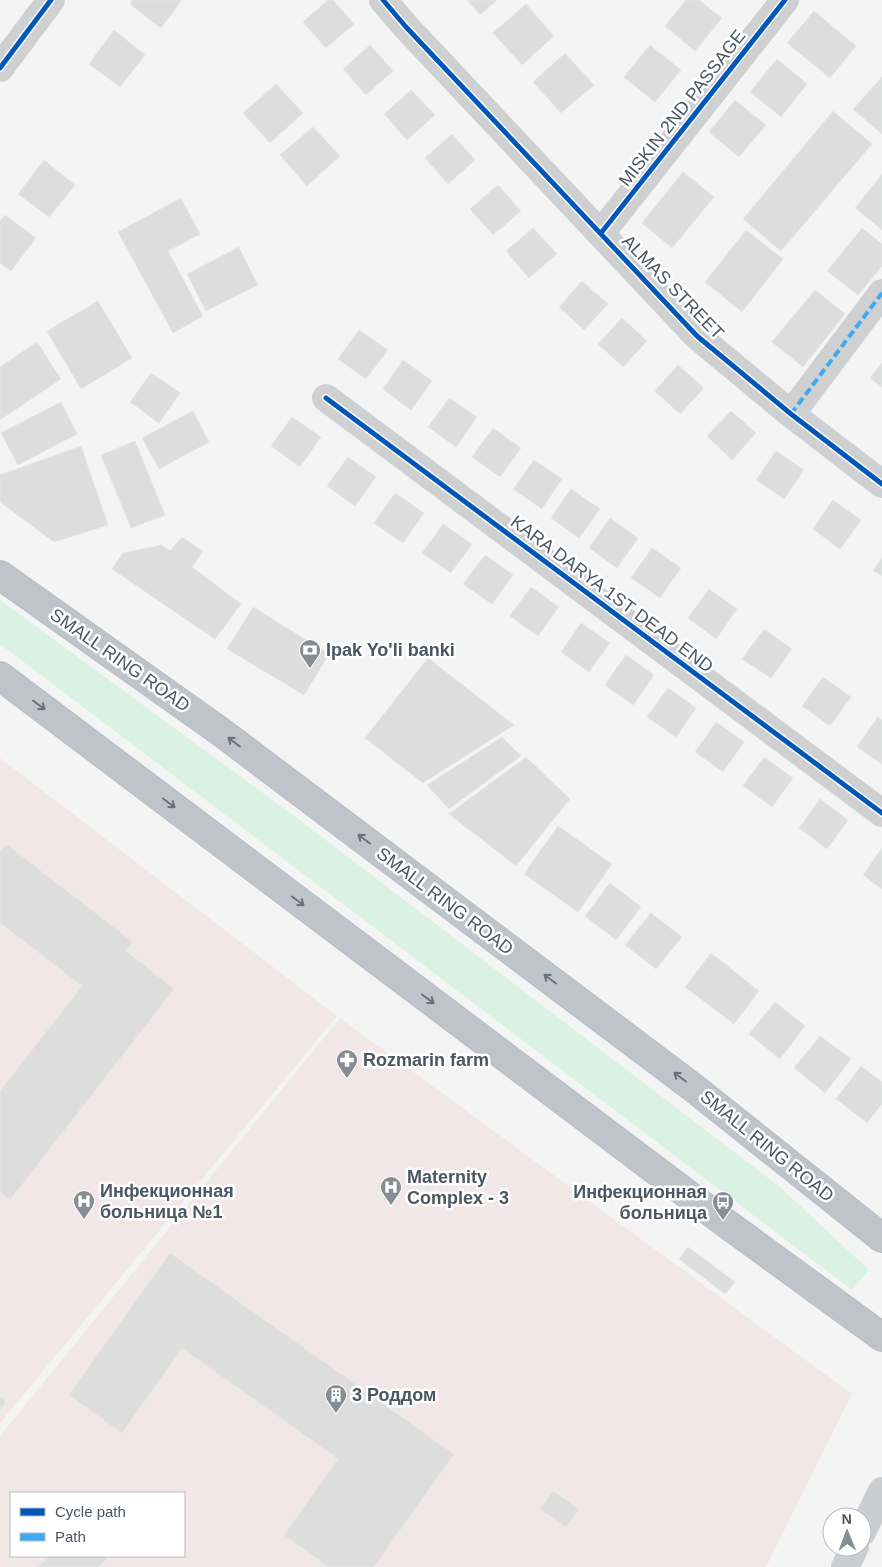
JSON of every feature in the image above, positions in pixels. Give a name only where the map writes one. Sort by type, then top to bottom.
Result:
[{"type":"highway","name":"SMALL RING ROAD","points":[[0,575],[244,749],[696,1089],[882,1238]]},
{"type":"highway","points":[[0,676],[723,1221],[882,1336]]},
{"type":"main road","points":[[872,1512],[882,1491]]},
{"type":"street","points":[[0,68],[51,0]]},
{"type":"street","name":"ALMAS STREET","points":[[383,0],[406,27],[697,336],[791,414],[882,484]]},
{"type":"street","name":"MISKIN 2ND PASSAGE","points":[[601,233],[785,0]]},
{"type":"street","points":[[791,414],[882,293]]},
{"type":"street","name":"KАRA DARYA 1ST DEAD END","points":[[326,398],[882,813]]},
{"type":"shaded area","name":"Инфекционная больница №1","points":[[0,758],[337,1016],[0,1423]]},
{"type":"shaded area","name":"Maternity Complex - 3","points":[[340,1018],[852,1394],[766,1567],[0,1567],[0,1436]]},
{"type":"green space","points":[[0,600],[297,818],[780,1187],[869,1270],[852,1290],[0,644]]},
{"type":"building","points":[[133,0],[182,0],[161,28],[130,4]]},
{"type":"building","points":[[328,0],[333,0],[354,24],[326,48],[303,22]]},
{"type":"building","points":[[467,0],[497,0],[480,15]]},
{"type":"building","points":[[686,0],[699,0],[722,18],[695,51],[665,26]]},
{"type":"building","points":[[526,4],[554,36],[522,65],[493,33]]},
{"type":"building","points":[[814,11],[856,46],[830,78],[787,43]]},
{"type":"building","points":[[114,30],[145,55],[120,87],[89,64]]},
{"type":"building","points":[[370,45],[393,71],[366,95],[343,69]]},
{"type":"building","points":[[650,45],[681,70],[655,102],[624,77]]},
{"type":"building","points":[[565,53],[594,85],[561,113],[533,82]]},
{"type":"building","points":[[777,59],[807,84],[781,117],[750,92]]},
{"type":"building","points":[[882,77],[882,134],[853,109]]},
{"type":"building","points":[[276,84],[303,113],[270,143],[243,113]]},
{"type":"building","points":[[411,90],[435,115],[407,140],[384,114]]},
{"type":"building","points":[[735,100],[766,125],[739,157],[709,132]]},
{"type":"building","points":[[833,111],[872,144],[781,251],[743,219]]},
{"type":"building","points":[[313,127],[340,156],[307,186],[280,155]]},
{"type":"building","points":[[452,134],[475,160],[448,184],[425,158]]},
{"type":"building","points":[[44,160],[75,185],[49,217],[18,194]]},
{"type":"building","points":[[683,172],[714,197],[672,248],[642,223]]},
{"type":"building","points":[[882,174],[882,230],[855,208]]},
{"type":"building","points":[[498,185],[521,211],[493,235],[470,209]]},
{"type":"building","points":[[181,198],[200,234],[168,251],[203,316],[173,333],[118,232]]},
{"type":"building","points":[[5,215],[36,238],[11,271],[0,263],[0,221]]},
{"type":"building","points":[[533,228],[557,254],[529,278],[506,251]]},
{"type":"building","points":[[862,228],[882,244],[882,266],[858,295],[827,271]]},
{"type":"building","points":[[746,230],[783,259],[742,312],[705,282]]},
{"type":"building","points":[[239,247],[258,285],[206,311],[187,274]]},
{"type":"building","points":[[582,281],[608,304],[584,330],[559,307]]},
{"type":"building","points":[[815,290],[845,314],[803,367],[772,342]]},
{"type":"building","points":[[98,301],[132,358],[81,389],[47,331]]},
{"type":"building","points":[[622,318],[647,341],[623,367],[598,344]]},
{"type":"building","points":[[359,330],[388,350],[366,379],[338,359]]},
{"type":"building","points":[[37,342],[61,379],[0,420],[0,367]]},
{"type":"building","points":[[403,360],[432,381],[411,410],[383,389]]},
{"type":"building","points":[[882,363],[882,387],[870,378]]},
{"type":"building","points":[[678,365],[704,388],[680,414],[655,391]]},
{"type":"building","points":[[151,373],[180,393],[159,423],[130,402]]},
{"type":"building","points":[[449,398],[477,417],[456,447],[428,427]]},
{"type":"building","points":[[61,402],[77,434],[18,465],[1,433]]},
{"type":"building","points":[[193,411],[209,442],[159,469],[142,438]]},
{"type":"building","points":[[731,411],[756,433],[732,460],[707,436]]},
{"type":"building","points":[[292,417],[321,437],[300,467],[271,446]]},
{"type":"building","points":[[493,428],[521,448],[500,477],[472,457]]},
{"type":"building","points":[[135,441],[165,515],[131,528],[101,455]]},
{"type":"building","points":[[81,446],[108,525],[54,542],[0,502],[0,475]]},
{"type":"building","points":[[776,451],[804,470],[784,499],[756,480]]},
{"type":"building","points":[[348,457],[376,477],[355,506],[327,486]]},
{"type":"building","points":[[534,460],[562,479],[542,509],[513,489]]},
{"type":"building","points":[[571,489],[600,509],[579,538],[551,518]]},
{"type":"building","points":[[395,493],[424,513],[403,543],[374,523]]},
{"type":"building","points":[[833,500],[861,520],[840,549],[813,529]]},
{"type":"building","points":[[610,518],[638,538],[617,568],[589,548]]},
{"type":"building","points":[[443,524],[472,544],[451,573],[422,553]]},
{"type":"building","points":[[182,537],[203,551],[192,567],[241,604],[215,639],[112,569],[123,553],[161,545],[170,551]]},
{"type":"building","points":[[652,548],[681,568],[660,598],[631,578]]},
{"type":"building","points":[[485,555],[513,575],[492,604],[463,584]]},
{"type":"building","points":[[882,558],[882,576],[873,570]]},
{"type":"building","points":[[531,587],[559,607],[538,636],[510,616]]},
{"type":"building","points":[[709,589],[737,609],[716,639],[688,618]]},
{"type":"building","points":[[253,607],[329,654],[304,695],[227,649]]},
{"type":"building","points":[[581,623],[610,643],[589,672],[561,652]]},
{"type":"building","points":[[764,629],[792,649],[771,678],[742,659]]},
{"type":"building","points":[[626,655],[654,675],[633,705],[605,685]]},
{"type":"building","points":[[428,658],[514,725],[423,783],[365,738]]},
{"type":"building","points":[[823,677],[851,697],[830,726],[802,706]]},
{"type":"building","points":[[668,688],[696,708],[676,737],[647,717]]},
{"type":"building","points":[[878,717],[882,720],[882,764],[857,747]]},
{"type":"building","points":[[716,722],[744,742],[723,772],[695,752]]},
{"type":"building","points":[[502,737],[521,756],[449,809],[427,785]]},
{"type":"building","points":[[526,757],[570,799],[516,866],[449,814]]},
{"type":"building","points":[[764,757],[793,778],[772,807],[743,786]]},
{"type":"building","points":[[820,799],[848,820],[827,849],[799,828]]},
{"type":"building","points":[[558,826],[612,864],[578,912],[524,874]]},
{"type":"building","points":[[6,844],[133,942],[126,951],[174,989],[10,1200],[0,1192],[0,1091],[82,986],[0,923],[0,852]]},
{"type":"building","points":[[882,848],[882,889],[863,875]]},
{"type":"building","points":[[610,883],[641,907],[616,940],[585,916]]},
{"type":"building","points":[[651,913],[682,937],[656,969],[625,945]]},
{"type":"building","points":[[711,953],[759,991],[734,1024],[685,987]]},
{"type":"building","points":[[775,1002],[805,1026],[780,1059],[749,1034]]},
{"type":"building","points":[[820,1036],[851,1059],[825,1093],[794,1068]]},
{"type":"building","points":[[861,1066],[882,1082],[882,1104],[867,1123],[836,1099]]},
{"type":"building","points":[[688,1247],[735,1282],[725,1294],[679,1259]]},
{"type":"building","name":"3 Роддом","points":[[170,1253],[454,1454],[374,1567],[329,1567],[284,1535],[338,1459],[182,1348],[122,1433],[69,1395]]},
{"type":"building","points":[[0,1397],[6,1402],[0,1409]]},
{"type":"building","points":[[553,1491],[579,1509],[566,1527],[540,1509]]},
{"type":"building","points":[[49,1557],[109,1557],[98,1567],[38,1567]]},
{"type":"marked path","points":[[791,414],[882,293]]},
{"type":"cycle path","points":[[0,68],[51,0]]},
{"type":"cycle path","points":[[383,0],[406,27],[697,336],[791,414],[882,484]]},
{"type":"cycle path","points":[[601,233],[785,0]]},
{"type":"cycle path","points":[[326,398],[882,813]]},
{"type":"place","name":"Ipak Yo'li banki","points":[[310,669]]},
{"type":"place","name":"Rozmarin farm","points":[[347,1079]]},
{"type":"place","name":"Maternity Complex - 3","points":[[391,1206]]},
{"type":"place","name":"Инфекционная больница №1","points":[[84,1220]]},
{"type":"place","name":"Инфекционная больница","points":[[723,1221]]},
{"type":"place","name":"3 Роддом","points":[[336,1414]]}]
